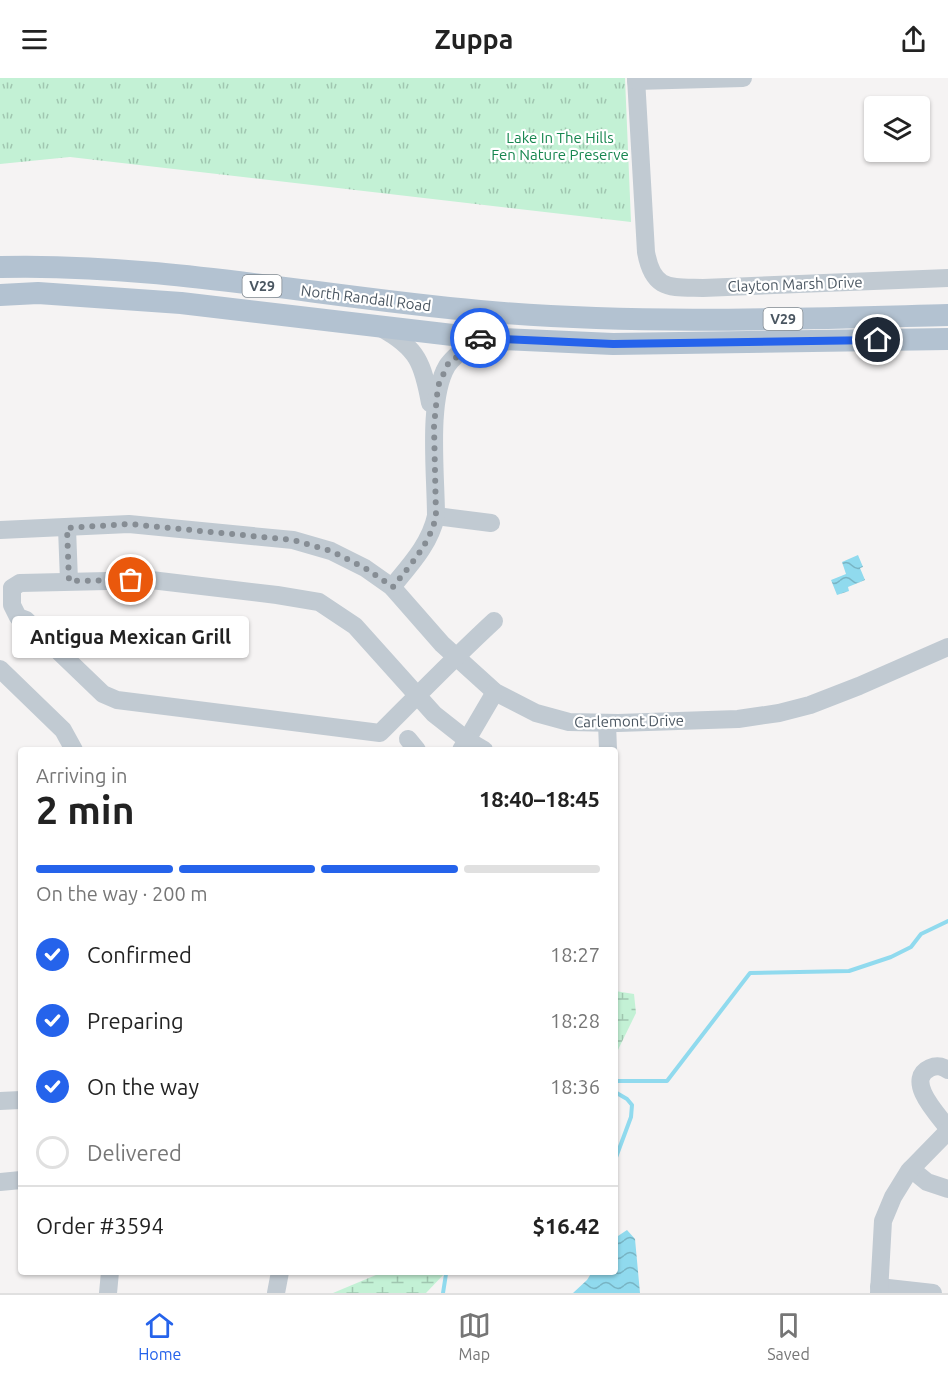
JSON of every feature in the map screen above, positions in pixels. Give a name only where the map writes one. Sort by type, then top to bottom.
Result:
[{"type":"main road","name":"North Randall Road","points":[[0,267],[39,266],[142,272],[479,311],[617,320],[948,315]]},
{"type":"main road","name":"North Randall Road","points":[[0,295],[38,293],[181,303],[478,338],[613,344],[948,339]]},
{"type":"street","points":[[636,80],[743,78]]},
{"type":"street","name":"Clayton Marsh Drive","points":[[636,80],[646,252],[649,270],[660,282],[670,287],[703,288],[948,278]]},
{"type":"street","points":[[379,327],[392,334],[415,354],[424,371],[434,426]]},
{"type":"street","points":[[393,587],[420,553],[434,527],[436,516],[434,426],[438,386],[448,364],[478,338]]},
{"type":"street","points":[[436,516],[492,523]]},
{"type":"street","name":"Carlemont Drive","points":[[0,530],[129,524],[293,540],[331,551],[365,568],[393,587],[456,657],[495,692],[536,713],[569,722],[738,719],[779,713],[810,705],[859,686],[948,647]]},
{"type":"street","points":[[67,528],[69,581]]},
{"type":"street","points":[[494,621],[456,657],[416,696],[380,732],[117,700],[104,694],[26,620],[18,617],[12,605],[12,588],[20,583],[155,580],[319,602],[355,626],[416,696],[464,745],[495,692]]},
{"type":"street","points":[[0,669],[63,730],[72,747]]},
{"type":"street","points":[[607,723],[608,747]]},
{"type":"street","points":[[933,1293],[879,1290],[883,1221],[893,1197],[911,1168],[948,1129],[923,1095],[920,1082],[924,1072],[932,1067],[942,1066],[948,1070]]},
{"type":"street","points":[[0,1101],[18,1100]]},
{"type":"street","points":[[911,1168],[927,1182],[948,1188]]},
{"type":"street","points":[[0,1182],[18,1180]]},
{"type":"street","points":[[108,1293],[110,1275]]},
{"type":"street","points":[[276,1293],[279,1275]]},
{"type":"green space","name":"Lake In The Hills Fen Nature Preserve","points":[[0,78],[625,78],[631,222],[70,157],[0,164]]},
{"type":"green space","points":[[618,991],[634,994],[636,1013],[618,1050]]},
{"type":"green space","points":[[376,1275],[443,1275],[426,1293],[333,1293]]},
{"type":"water","points":[[858,555],[865,580],[848,587],[849,591],[837,595],[831,580],[846,574],[842,562]]},
{"type":"water","points":[[627,1230],[635,1239],[640,1293],[573,1293],[590,1275],[618,1275],[618,1236]]},
{"type":"waterway","points":[[618,1081],[667,1081],[750,973],[849,971],[891,957],[911,947],[921,934],[948,921]]},
{"type":"waterway","points":[[618,1094],[632,1105],[631,1117],[618,1152]]},
{"type":"waterway","points":[[443,1293],[446,1275]]},
{"type":"way so far","points":[[131,580],[69,581],[67,528],[129,524],[293,540],[331,551],[365,568],[393,587],[420,553],[434,527],[436,516],[434,426],[438,386],[448,364],[480,338]]},
{"type":"place","name":"Antigua Mexican Grill","points":[[131,580]]},
{"type":"route","points":[[480,338],[613,344],[878,340]]}]
